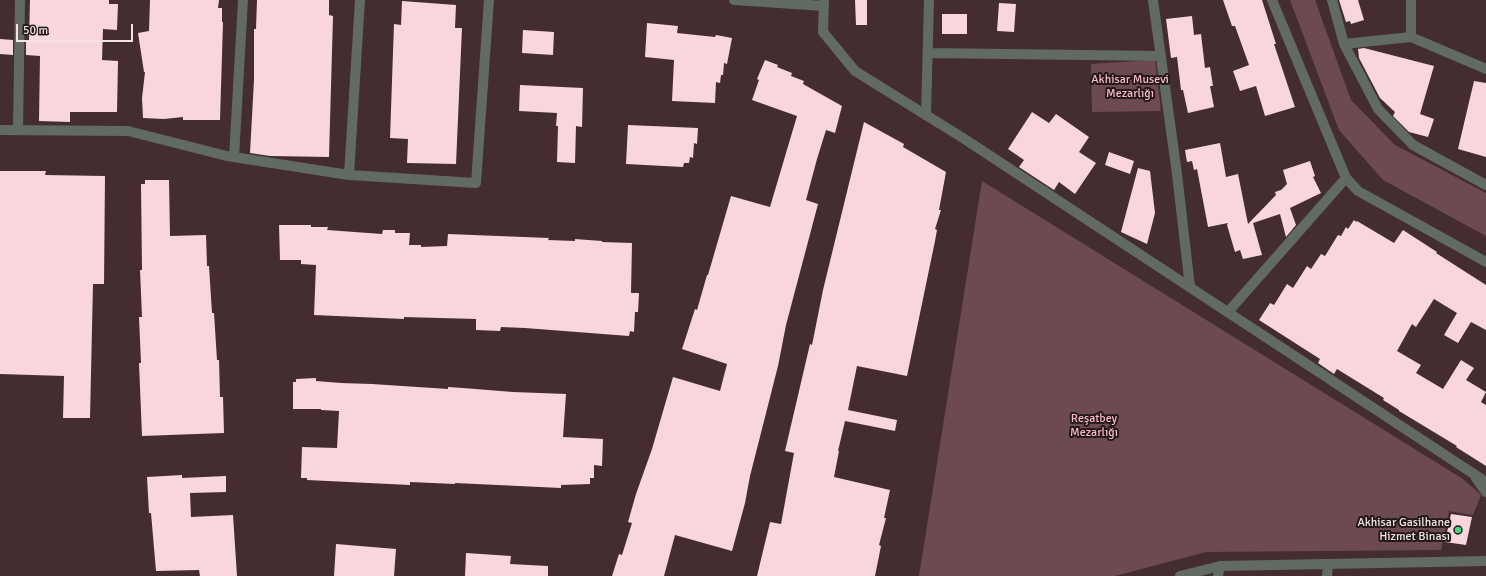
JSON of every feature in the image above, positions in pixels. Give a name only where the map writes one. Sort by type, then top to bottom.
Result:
[{"type":"street","points":[[18,130],[20,0]]},
{"type":"street","points":[[234,157],[243,0]]},
{"type":"street","points":[[349,175],[360,0]]},
{"type":"street","points":[[0,130],[128,131],[234,157],[349,175],[476,183],[489,0]]},
{"type":"street","points":[[734,0],[824,3],[823,32],[855,71],[969,142],[1486,482]]},
{"type":"street","points":[[926,115],[929,0]]},
{"type":"street","points":[[1153,0],[1179,189],[1190,287]]},
{"type":"street","points":[[1272,0],[1346,178],[1358,191],[1486,262]]},
{"type":"street","points":[[1332,0],[1344,44],[1378,109],[1413,145],[1486,185]]},
{"type":"street","points":[[1411,0],[1411,37]]},
{"type":"street","points":[[1344,44],[1411,37],[1486,69]]},
{"type":"street","points":[[928,53],[1161,56]]},
{"type":"street","points":[[1228,312],[1346,178]]},
{"type":"street","points":[[1472,473],[1486,492]]},
{"type":"street","points":[[1180,576],[1219,571],[1328,564],[1486,561]]},
{"type":"street","points":[[1328,564],[1328,576]]},
{"type":"green space","points":[[1290,0],[1315,0],[1351,100],[1395,145],[1486,193],[1486,236],[1383,180],[1339,130]]},
{"type":"green space","name":"Akhisar Musevi Mezarlığı","points":[[1155,60],[1161,111],[1092,112],[1091,64]]},
{"type":"green space","name":"Reşatbey Mezarlığı","points":[[982,181],[1463,479],[1481,495],[1473,515],[1449,511],[1441,550],[1206,552],[1115,576],[919,576]]},
{"type":"building","points":[[30,0],[109,0],[109,4],[118,4],[117,30],[103,29],[102,60],[118,61],[117,112],[70,112],[70,122],[39,121],[40,56],[26,55],[26,40],[29,40]]},
{"type":"building","points":[[150,0],[219,0],[218,8],[222,8],[223,22],[220,120],[183,120],[183,117],[164,119],[143,118],[142,98],[145,72],[138,33],[149,31]]},
{"type":"building","points":[[257,0],[329,0],[329,15],[333,16],[329,157],[270,156],[250,153],[254,80],[254,29],[256,29]]},
{"type":"building","points":[[855,0],[867,0],[867,25],[856,25]]},
{"type":"building","points":[[1223,0],[1262,0],[1276,44],[1274,44],[1295,107],[1265,116],[1256,86],[1240,91],[1233,71],[1249,65],[1235,26],[1232,26]]},
{"type":"building","points":[[1339,0],[1358,0],[1364,20],[1351,24],[1350,21],[1346,22]]},
{"type":"building","points":[[402,1],[456,5],[455,28],[462,28],[456,164],[407,163],[408,139],[390,138],[394,24],[401,25]]},
{"type":"building","points":[[999,3],[1016,4],[1014,32],[997,31]]},
{"type":"building","points":[[942,14],[967,14],[967,34],[942,34]]},
{"type":"building","points":[[1192,16],[1194,35],[1201,34],[1205,68],[1210,67],[1213,86],[1210,86],[1214,107],[1188,113],[1183,90],[1181,90],[1177,57],[1171,58],[1166,19]]},
{"type":"building","points":[[647,23],[678,26],[677,33],[715,37],[716,35],[732,38],[727,64],[724,63],[723,75],[721,75],[720,83],[716,82],[715,103],[672,101],[674,60],[645,57]]},
{"type":"building","points":[[523,30],[554,32],[553,55],[522,53]]},
{"type":"building","points":[[0,39],[13,40],[13,55],[0,54]]},
{"type":"building","points":[[1364,48],[1434,66],[1420,114],[1434,119],[1428,137],[1409,132],[1393,116],[1395,112],[1380,98],[1359,58],[1358,49]]},
{"type":"building","points":[[765,60],[792,73],[791,76],[804,81],[803,84],[842,106],[835,133],[826,130],[806,200],[818,204],[786,325],[778,366],[732,551],[675,535],[664,576],[612,576],[619,554],[622,555],[632,523],[628,522],[652,449],[673,377],[720,391],[727,364],[682,349],[695,309],[697,310],[731,196],[770,207],[797,116],[752,100],[759,80],[757,79]]},
{"type":"building","points":[[1474,81],[1486,83],[1486,157],[1458,149]]},
{"type":"building","points":[[520,85],[583,88],[582,127],[576,126],[575,163],[557,162],[557,113],[519,111]]},
{"type":"building","points":[[1032,112],[1049,123],[1056,114],[1089,137],[1079,152],[1096,163],[1075,194],[1059,182],[1054,190],[1019,167],[1024,160],[1008,149]]},
{"type":"building","points":[[864,122],[904,144],[903,147],[946,172],[939,210],[941,210],[935,229],[937,230],[935,241],[907,376],[857,366],[848,410],[897,420],[895,431],[845,421],[838,451],[834,477],[890,490],[884,518],[886,518],[879,545],[881,546],[875,576],[757,576],[770,522],[781,524],[794,453],[785,451],[810,344],[812,345],[823,290]]},
{"type":"building","points":[[628,125],[698,128],[697,144],[694,143],[693,158],[690,157],[689,163],[684,163],[683,167],[626,164]]},
{"type":"building","points":[[1220,143],[1226,177],[1238,174],[1248,224],[1276,195],[1275,192],[1281,190],[1287,184],[1283,170],[1310,161],[1315,176],[1313,177],[1321,193],[1290,208],[1296,225],[1286,237],[1280,214],[1253,223],[1262,255],[1243,259],[1240,250],[1235,252],[1227,225],[1228,223],[1208,227],[1197,169],[1194,170],[1192,161],[1187,162],[1185,150]]},
{"type":"building","points":[[1109,152],[1134,161],[1130,174],[1105,165]]},
{"type":"building","points":[[1138,168],[1150,171],[1155,213],[1147,244],[1121,232]]},
{"type":"building","points":[[0,171],[46,171],[45,175],[105,176],[104,284],[93,284],[90,418],[63,418],[64,376],[0,374]]},
{"type":"building","points":[[145,180],[169,180],[170,236],[206,235],[207,266],[209,266],[212,313],[214,313],[217,360],[219,360],[220,397],[223,397],[224,433],[142,436],[139,317],[142,317],[140,270],[142,270],[141,184],[145,184]]},
{"type":"building","points":[[1354,220],[1394,243],[1403,230],[1486,285],[1486,330],[1471,322],[1458,343],[1444,335],[1457,313],[1434,299],[1416,327],[1412,324],[1397,351],[1421,365],[1416,373],[1443,389],[1461,360],[1474,368],[1466,380],[1486,392],[1481,402],[1486,405],[1486,466],[1456,447],[1457,446],[1399,411],[1383,400],[1384,398],[1337,369],[1334,374],[1318,363],[1320,359],[1259,320],[1270,303],[1274,305],[1287,284],[1293,288],[1307,266],[1311,269],[1321,254],[1325,256],[1338,235],[1341,236],[1346,227],[1348,229]]},
{"type":"building","points":[[279,225],[311,225],[311,227],[328,227],[327,230],[382,234],[383,230],[395,230],[395,233],[410,233],[409,245],[421,245],[421,247],[447,246],[448,234],[549,238],[548,240],[575,241],[575,239],[632,243],[631,293],[639,293],[638,312],[635,312],[634,332],[630,331],[629,336],[501,327],[500,331],[476,330],[476,319],[404,317],[404,319],[314,315],[316,265],[301,264],[301,260],[280,260]]},
{"type":"building","points":[[316,378],[316,381],[341,383],[448,389],[448,387],[566,394],[563,437],[603,439],[602,466],[594,465],[594,478],[590,478],[590,484],[561,485],[561,488],[410,482],[410,485],[307,480],[307,478],[301,478],[302,447],[337,448],[339,411],[321,409],[293,409],[293,382],[296,382],[296,379]]},
{"type":"building","points":[[182,475],[182,478],[226,476],[226,492],[190,493],[191,517],[233,515],[237,576],[200,576],[199,570],[156,571],[151,513],[149,513],[147,477]]},
{"type":"building","name":"Akhisar Gasilhane Hizmet Binası","points":[[1451,514],[1472,517],[1466,545],[1445,542]]},
{"type":"building","points":[[336,544],[396,549],[394,576],[334,576]]},
{"type":"building","points":[[466,553],[511,556],[510,564],[548,566],[548,576],[465,576]]},
{"type":"place","name":"Akhisar Gasilhane Hizmet Binası","points":[[1458,530]]}]
